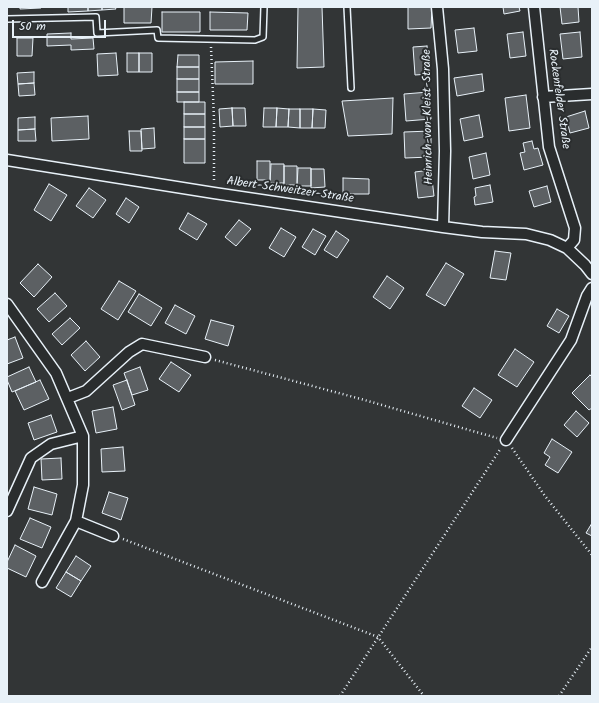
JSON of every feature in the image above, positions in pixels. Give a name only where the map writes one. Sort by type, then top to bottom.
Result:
[{"type":"street","name":"Heinrich-von-Kleist-Straße","points":[[437,7],[443,69],[445,151],[443,227]]},
{"type":"street","name":"Rockenfelder Straße","points":[[534,7],[543,97],[550,147],[575,228],[574,240],[567,248]]},
{"type":"street","points":[[543,97],[592,94]]},
{"type":"street","name":"Albert-Schweitzer-Straße","points":[[7,160],[443,227],[482,232],[526,234],[550,240],[567,248]]},
{"type":"street","points":[[567,248],[592,274]]},
{"type":"street","points":[[506,440],[571,340],[587,296],[592,288]]},
{"type":"street","points":[[7,304],[56,373],[83,436],[83,485],[76,521],[42,582]]},
{"type":"street","points":[[68,398],[86,391],[130,352],[142,344],[205,357]]},
{"type":"street","points":[[7,511],[31,458],[51,444],[83,436]]},
{"type":"street","points":[[76,521],[113,536]]},
{"type":"lane","points":[[7,19],[96,17],[97,33],[157,30],[158,38],[255,40],[263,37],[264,7]]},
{"type":"lane","points":[[347,7],[351,88]]},
{"type":"path","points":[[210,39],[214,119],[214,193]]},
{"type":"path","points":[[205,357],[506,440],[545,496],[592,554]]},
{"type":"path","points":[[340,696],[506,440]]},
{"type":"path","points":[[113,536],[378,637],[424,696]]},
{"type":"path","points":[[559,696],[592,646]]},
{"type":"building","points":[[20,7],[41,7],[41,8],[20,9]]},
{"type":"building","points":[[68,7],[88,7],[88,11],[68,12]]},
{"type":"building","points":[[88,7],[102,7],[102,10],[88,11]]},
{"type":"building","points":[[102,7],[115,7],[116,9],[102,10]]},
{"type":"building","points":[[124,7],[152,7],[151,23],[124,23]]},
{"type":"building","points":[[298,7],[322,7],[324,67],[297,68]]},
{"type":"building","points":[[408,7],[432,7],[431,28],[408,29]]},
{"type":"building","points":[[503,7],[519,7],[520,11],[504,14]]},
{"type":"building","points":[[560,7],[578,7],[579,22],[562,24]]},
{"type":"building","points":[[162,12],[200,12],[200,32],[162,32]]},
{"type":"building","points":[[210,12],[248,13],[247,30],[210,30]]},
{"type":"building","points":[[474,28],[477,51],[458,53],[455,30]]},
{"type":"building","points":[[523,32],[526,56],[510,58],[507,34]]},
{"type":"building","points":[[580,32],[582,57],[563,59],[560,34]]},
{"type":"building","points":[[71,33],[71,39],[93,38],[94,49],[71,50],[71,45],[47,46],[47,34]]},
{"type":"building","points":[[17,38],[33,38],[32,56],[17,56]]},
{"type":"building","points":[[427,46],[429,74],[415,75],[413,47]]},
{"type":"building","points":[[116,53],[118,75],[98,76],[97,54]]},
{"type":"building","points":[[127,53],[139,53],[139,72],[127,72]]},
{"type":"building","points":[[139,53],[152,53],[152,72],[139,72]]},
{"type":"building","points":[[178,55],[199,55],[199,67],[177,67]]},
{"type":"building","points":[[253,61],[253,84],[215,84],[215,62]]},
{"type":"building","points":[[177,67],[199,67],[199,79],[177,79]]},
{"type":"building","points":[[34,72],[34,83],[18,84],[17,73]]},
{"type":"building","points":[[482,74],[484,91],[457,96],[454,78]]},
{"type":"building","points":[[177,79],[199,79],[199,92],[177,92]]},
{"type":"building","points":[[34,83],[35,95],[19,96],[18,84]]},
{"type":"building","points":[[177,92],[199,92],[199,102],[177,102]]},
{"type":"building","points":[[429,92],[431,119],[406,121],[404,94]]},
{"type":"building","points":[[526,95],[530,128],[509,131],[505,98]]},
{"type":"building","points":[[393,98],[392,134],[348,136],[342,101]]},
{"type":"building","points":[[184,102],[205,102],[205,114],[184,114]]},
{"type":"building","points":[[232,108],[233,126],[220,127],[219,109]]},
{"type":"building","points":[[232,108],[245,108],[246,126],[233,126]]},
{"type":"building","points":[[264,108],[277,108],[276,127],[263,127]]},
{"type":"building","points":[[277,108],[289,109],[288,127],[276,127]]},
{"type":"building","points":[[289,109],[300,109],[300,128],[288,127]]},
{"type":"building","points":[[300,109],[313,109],[312,128],[300,128]]},
{"type":"building","points":[[313,109],[326,110],[325,128],[312,128]]},
{"type":"building","points":[[585,111],[589,128],[570,133],[566,117]]},
{"type":"building","points":[[184,114],[205,114],[205,127],[184,127]]},
{"type":"building","points":[[479,115],[483,137],[464,141],[460,119]]},
{"type":"building","points":[[88,116],[89,139],[52,141],[51,118]]},
{"type":"building","points":[[35,117],[35,129],[18,130],[18,118]]},
{"type":"building","points":[[184,127],[205,127],[205,139],[184,139]]},
{"type":"building","points":[[154,128],[155,148],[142,149],[141,129]]},
{"type":"building","points":[[35,129],[36,141],[18,141],[18,130]]},
{"type":"building","points":[[129,131],[141,131],[142,151],[130,151]]},
{"type":"building","points":[[431,131],[431,157],[405,158],[404,132]]},
{"type":"building","points":[[184,139],[205,139],[205,163],[184,163]]},
{"type":"building","points":[[532,141],[534,149],[538,148],[543,165],[524,170],[520,153],[525,152],[523,143]]},
{"type":"building","points":[[486,153],[490,175],[473,179],[469,157]]},
{"type":"building","points":[[257,161],[270,161],[270,180],[257,180]]},
{"type":"building","points":[[271,164],[284,164],[284,183],[270,183]]},
{"type":"building","points":[[284,166],[297,166],[297,185],[284,185]]},
{"type":"building","points":[[298,168],[311,168],[311,186],[297,186]]},
{"type":"building","points":[[311,169],[324,169],[325,187],[311,188]]},
{"type":"building","points":[[431,170],[434,196],[418,198],[415,172]]},
{"type":"building","points":[[343,178],[369,179],[369,194],[343,194]]},
{"type":"building","points":[[49,184],[67,195],[51,221],[34,210]]},
{"type":"building","points":[[490,185],[493,202],[475,205],[475,188]]},
{"type":"building","points":[[547,186],[551,202],[534,207],[529,191]]},
{"type":"building","points":[[89,188],[106,200],[93,218],[76,206]]},
{"type":"building","points":[[126,198],[139,207],[129,223],[116,214]]},
{"type":"building","points":[[188,213],[207,224],[197,240],[179,229]]},
{"type":"building","points":[[239,220],[251,229],[236,246],[225,237]]},
{"type":"building","points":[[281,228],[296,237],[284,257],[269,248]]},
{"type":"building","points":[[313,229],[326,236],[315,255],[302,247]]},
{"type":"building","points":[[336,231],[349,240],[337,258],[324,250]]},
{"type":"building","points":[[495,251],[511,253],[506,280],[490,278]]},
{"type":"building","points":[[446,263],[464,274],[445,306],[426,295]]},
{"type":"building","points":[[38,264],[52,277],[34,297],[20,283]]},
{"type":"building","points":[[387,276],[404,288],[390,309],[373,297]]},
{"type":"building","points":[[119,281],[136,291],[118,320],[101,309]]},
{"type":"building","points":[[55,293],[67,306],[49,322],[37,309]]},
{"type":"building","points":[[139,294],[162,308],[151,326],[128,312]]},
{"type":"building","points":[[175,305],[195,316],[186,334],[165,323]]},
{"type":"building","points":[[557,309],[569,316],[559,333],[547,326]]},
{"type":"building","points":[[70,318],[80,328],[62,345],[52,334]]},
{"type":"building","points":[[211,320],[234,326],[228,346],[205,339]]},
{"type":"building","points":[[15,337],[23,358],[7,364],[7,340]]},
{"type":"building","points":[[86,341],[100,357],[85,371],[71,355]]},
{"type":"building","points":[[515,349],[534,362],[517,387],[498,375]]},
{"type":"building","points":[[171,362],[191,375],[179,392],[159,379]]},
{"type":"building","points":[[29,367],[36,382],[12,392],[7,377]]},
{"type":"building","points":[[140,367],[148,390],[132,395],[124,373]]},
{"type":"building","points":[[590,375],[592,377],[592,408],[589,410],[572,393]]},
{"type":"building","points":[[40,380],[49,399],[24,410],[15,391]]},
{"type":"building","points":[[127,380],[135,405],[122,410],[113,385]]},
{"type":"building","points":[[474,388],[492,400],[480,418],[462,406]]},
{"type":"building","points":[[113,407],[117,429],[96,433],[92,411]]},
{"type":"building","points":[[576,411],[589,423],[577,437],[564,425]]},
{"type":"building","points":[[51,415],[57,432],[34,440],[28,423]]},
{"type":"building","points":[[552,439],[572,452],[558,473],[545,465],[550,457],[544,453]]},
{"type":"building","points":[[123,447],[125,471],[102,472],[101,449]]},
{"type":"building","points":[[61,458],[62,479],[42,480],[41,459]]},
{"type":"building","points":[[34,487],[57,494],[52,515],[28,509]]},
{"type":"building","points":[[109,492],[128,498],[121,520],[102,513]]},
{"type":"building","points":[[30,518],[51,527],[42,548],[20,539]]},
{"type":"building","points":[[592,523],[592,536],[586,533]]},
{"type":"building","points":[[15,545],[36,556],[26,577],[7,568],[7,562]]},
{"type":"building","points":[[76,556],[91,566],[81,581],[66,572]]},
{"type":"building","points":[[66,572],[81,581],[71,597],[56,588]]}]
